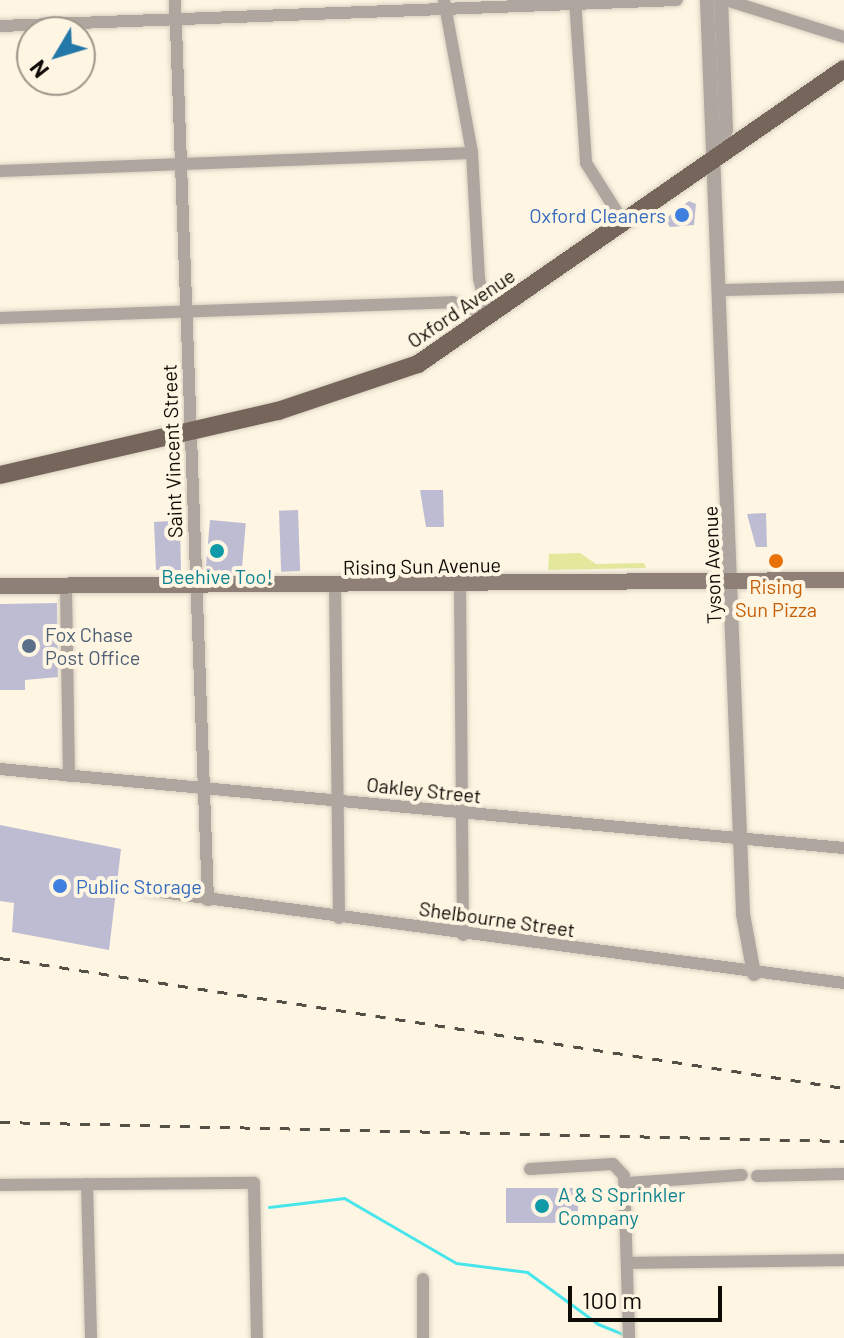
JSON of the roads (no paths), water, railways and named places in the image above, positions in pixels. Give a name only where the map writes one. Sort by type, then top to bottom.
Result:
[{"type":"main road","name":"Oxford Avenue","points":[[0,475],[297,406],[418,364],[624,223],[717,154],[844,69]]},
{"type":"main road","name":"Rising Sun Avenue","points":[[0,586],[196,588],[844,580]]},
{"type":"street","name":"Saint Vincent Street","points":[[175,0],[208,900]]},
{"type":"street","points":[[0,26],[444,5],[677,0]]},
{"type":"street","name":"Tyson Avenue","points":[[707,0],[717,154],[743,914],[754,974]]},
{"type":"street","points":[[724,0],[844,37]]},
{"type":"street","name":"Tyson Avenue","points":[[717,154],[726,130],[724,0]]},
{"type":"street","points":[[575,2],[586,163],[624,223]]},
{"type":"street","points":[[444,5],[472,153],[479,279],[489,316]]},
{"type":"street","points":[[0,171],[472,153]]},
{"type":"street","points":[[722,290],[844,287]]},
{"type":"street","points":[[0,318],[453,302],[489,316]]},
{"type":"street","points":[[335,586],[339,918]]},
{"type":"street","points":[[460,586],[463,935]]},
{"type":"street","points":[[66,587],[69,776]]},
{"type":"street","name":"Oakley Street","points":[[0,769],[844,848]]},
{"type":"street","name":"Shelbourne Street","points":[[146,890],[754,974],[844,983]]},
{"type":"street","points":[[530,1169],[613,1164],[627,1183],[629,1338]]},
{"type":"street","points":[[757,1176],[844,1174]]},
{"type":"street","points":[[627,1183],[742,1175]]},
{"type":"street","points":[[0,1185],[254,1183],[257,1338]]},
{"type":"street","points":[[87,1184],[91,1338]]},
{"type":"street","points":[[628,1263],[844,1260]]},
{"type":"street","points":[[423,1279],[423,1338]]},
{"type":"waterway","points":[[269,1207],[344,1198],[456,1263],[527,1272],[598,1324],[623,1334]]},
{"type":"railway","points":[[0,958],[844,1088]]},
{"type":"railway","points":[[0,1122],[844,1141]]},
{"type":"place","name":"Oxford Cleaners","points":[[682,215]]},
{"type":"place","name":"Beehive Too!","points":[[217,551]]},
{"type":"place","name":"Rising Sun Pizza","points":[[776,561]]},
{"type":"place","name":"Fox Chase Post Office","points":[[29,646]]},
{"type":"place","name":"Public Storage","points":[[60,886]]},
{"type":"place","name":"A & S Sprinkler Company","points":[[542,1206]]}]
